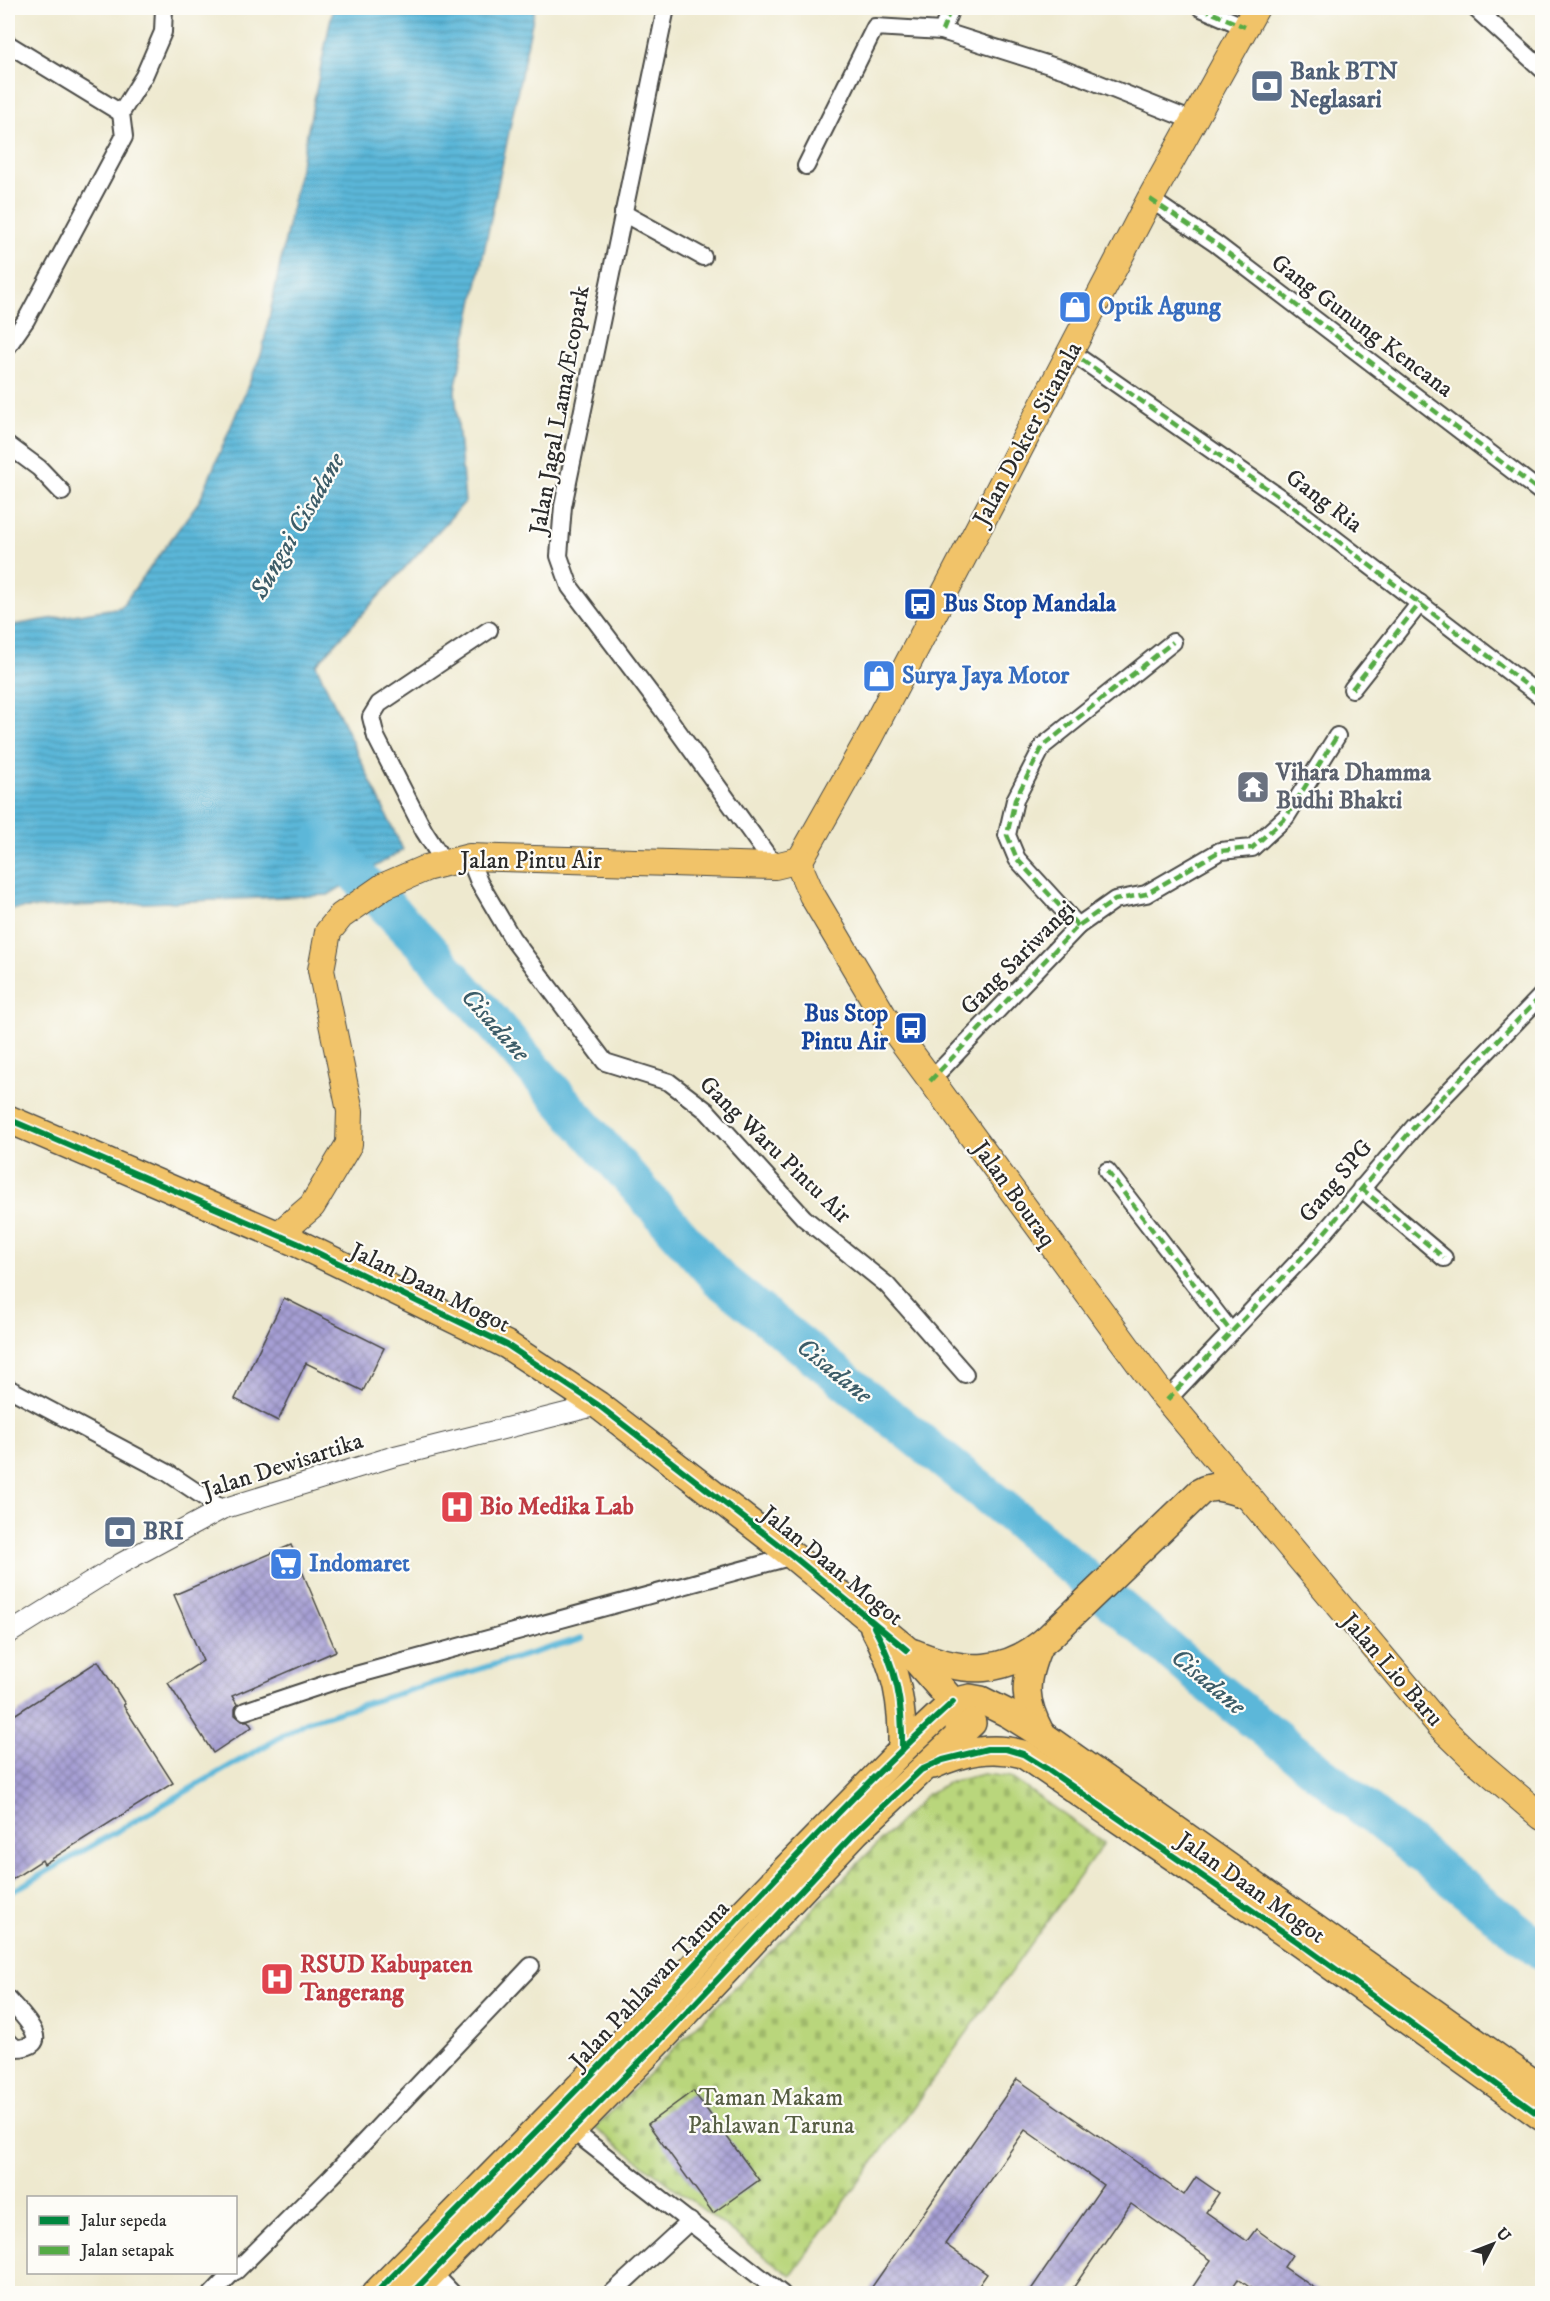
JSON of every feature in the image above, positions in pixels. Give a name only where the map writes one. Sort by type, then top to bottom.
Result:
[{"type":"highway","name":"Jalan Daan Mogot","points":[[8,1119],[278,1235],[507,1345],[598,1405],[793,1556],[907,1650],[953,1702],[957,1711],[960,1734]]},
{"type":"highway","points":[[907,1650],[941,1664],[966,1669],[991,1667],[1014,1660],[1044,1642],[1189,1502],[1208,1487],[1218,1486],[1250,1502]]},
{"type":"highway","points":[[869,1619],[886,1649],[897,1682],[902,1716],[902,1750]]},
{"type":"highway","points":[[1041,1734],[1031,1714],[1027,1692],[1029,1669],[1044,1642]]},
{"type":"highway","name":"Jalan Daan Mogot","points":[[953,1702],[970,1698],[991,1704],[1041,1734],[1542,2089]]},
{"type":"highway","name":"Jalan Pahlawan Taruna","points":[[375,2294],[612,2053],[738,1918],[902,1750],[953,1702]]},
{"type":"highway","name":"Jalan Pahlawan Taruna","points":[[411,2294],[657,2044],[856,1832],[991,1704]]},
{"type":"highway","name":"Jalan Daan Mogot","points":[[921,1770],[943,1760],[987,1749],[1006,1749],[1023,1754],[1298,1942],[1542,2117]]},
{"type":"main road","name":"Jalan Dokter Sitanala","points":[[800,860],[870,736],[1150,199],[1250,17]]},
{"type":"main road","name":"Jalan Pintu Air","points":[[278,1235],[312,1206],[349,1144],[350,1111],[321,970],[328,932],[341,916],[384,886],[435,865],[469,857],[775,866],[800,860]]},
{"type":"main road","name":"Jalan Bouraq","points":[[800,860],[802,872],[812,896],[883,1015],[1167,1400],[1250,1502]]},
{"type":"main road","points":[[775,866],[812,896]]},
{"type":"main road","name":"Jalan Lio Baru","points":[[1250,1502],[1440,1726],[1473,1758],[1542,1817]]},
{"type":"street","points":[[8,346],[26,320],[123,137],[121,113],[144,76],[163,32],[164,8]]},
{"type":"street","name":"Jalan Jagal Lama/Ecopark","points":[[666,8],[563,506],[558,556],[570,587],[669,718],[775,866]]},
{"type":"street","points":[[942,31],[951,8]]},
{"type":"street","points":[[1201,8],[1250,17]]},
{"type":"street","points":[[1475,8],[1542,69]]},
{"type":"street","points":[[806,166],[875,27],[942,31],[1065,70],[1193,122]]},
{"type":"street","points":[[8,44],[121,113]]},
{"type":"street","name":"Gang Gunung Kencana","points":[[1150,199],[1216,244],[1542,494]]},
{"type":"street","points":[[623,213],[703,257]]},
{"type":"street","name":"Gang Ria","points":[[1071,352],[1292,506],[1542,697]]},
{"type":"street","points":[[8,445],[39,468],[62,492]]},
{"type":"street","points":[[1352,689],[1420,603]]},
{"type":"street","points":[[435,865],[424,831],[376,737],[371,717],[379,704],[489,630]]},
{"type":"street","points":[[1078,926],[1017,859],[1007,835],[1015,800],[1042,746],[1173,642]]},
{"type":"street","name":"Gang Sariwangi","points":[[930,1081],[1078,926],[1115,900],[1146,894],[1220,851],[1252,848],[1286,817],[1337,736]]},
{"type":"street","name":"Gang Waru Pintu Air","points":[[469,857],[479,882],[512,938],[605,1062],[669,1082],[707,1111],[804,1218],[887,1286],[965,1374]]},
{"type":"street","name":"Gang SPG","points":[[1167,1400],[1312,1247],[1415,1126],[1541,999]]},
{"type":"street","points":[[1107,1171],[1231,1332]]},
{"type":"street","points":[[1361,1188],[1444,1258]]},
{"type":"street","points":[[8,1388],[168,1473],[222,1509]]},
{"type":"street","name":"Jalan Dewisartika","points":[[8,1634],[120,1564],[222,1509],[395,1456],[598,1405]]},
{"type":"street","points":[[244,1711],[340,1679],[793,1556]]},
{"type":"street","points":[[237,2270],[331,2177],[531,1966]]},
{"type":"street","points":[[8,1999],[33,2026],[35,2034],[32,2043],[24,2048],[15,2048],[8,2041]]},
{"type":"street","points":[[572,2130],[782,2294]]},
{"type":"street","points":[[611,2294],[690,2221]]},
{"type":"street","points":[[432,2272],[453,2294]]},
{"type":"street","points":[[212,2294],[233,2274]]},
{"type":"green space","name":"Taman Makam Pahlawan Taruna","points":[[983,1774],[1010,1777],[1104,1843],[791,2276],[595,2128],[927,1794],[947,1783]]},
{"type":"water","name":"Sungai Cisadane","points":[[333,8],[535,8],[455,390],[465,502],[316,665],[403,850],[328,895],[8,909],[8,626],[121,607],[200,500],[262,352]]},
{"type":"building","points":[[284,1298],[384,1348],[363,1391],[306,1363],[278,1421],[235,1399]]},
{"type":"building","points":[[291,1545],[336,1651],[232,1696],[237,1704],[235,1715],[242,1721],[248,1721],[252,1727],[213,1753],[168,1683],[203,1661],[174,1595]]},
{"type":"building","points":[[98,1661],[173,1783],[44,1864],[42,1860],[8,1882],[8,1719]]},
{"type":"building","points":[[1017,2079],[1184,2195],[1196,2177],[1219,2193],[1206,2212],[1247,2241],[1256,2229],[1292,2255],[1284,2267],[1323,2294],[1259,2294],[1238,2279],[1228,2294],[1188,2294],[1211,2260],[1131,2204],[1069,2294],[1028,2294],[1103,2185],[1025,2130],[945,2244],[987,2274],[973,2294],[867,2294]]},
{"type":"building","points":[[693,2091],[759,2180],[713,2213],[648,2124]]},
{"type":"waterway","name":"Cisadane","points":[[322,839],[425,946],[718,1278],[1009,1513],[1205,1681],[1542,1951]]},
{"type":"waterway","points":[[8,1894],[308,1721],[582,1638]]},
{"type":"marked path","points":[[942,31],[951,8]]},
{"type":"marked path","points":[[1201,8],[1245,27]]},
{"type":"marked path","points":[[1150,199],[1216,244],[1542,493]]},
{"type":"marked path","points":[[1071,352],[1292,506],[1542,697]]},
{"type":"marked path","points":[[1352,689],[1420,603]]},
{"type":"marked path","points":[[1078,926],[1017,859],[1007,835],[1015,800],[1043,746],[1173,642]]},
{"type":"marked path","points":[[930,1081],[1078,926],[1115,900],[1146,894],[1220,851],[1252,848],[1286,817],[1337,736]]},
{"type":"marked path","points":[[1167,1400],[1312,1247],[1415,1126],[1542,995]]},
{"type":"marked path","points":[[1107,1171],[1231,1332]]},
{"type":"marked path","points":[[1361,1188],[1444,1258]]},
{"type":"cycle path","points":[[8,1119],[297,1243],[507,1345],[598,1405],[793,1556],[907,1650]]},
{"type":"cycle path","points":[[874,1627],[888,1657],[897,1687],[900,1702],[902,1750]]},
{"type":"cycle path","points":[[375,2294],[591,2076],[825,1827],[953,1702]]},
{"type":"cycle path","points":[[411,2294],[657,2044],[856,1832],[921,1770],[943,1760],[987,1749],[1006,1749],[1023,1754],[1047,1769],[1298,1942],[1542,2117]]},
{"type":"place","name":"Bank BTN Neglasari","points":[[1267,86]]},
{"type":"place","name":"Optik Agung","points":[[1075,307]]},
{"type":"place","name":"Bus Stop Mandala","points":[[920,604]]},
{"type":"place","name":"Surya Jaya Motor","points":[[879,676]]},
{"type":"place","name":"Vihara Dhamma Budhi Bhakti","points":[[1253,787]]},
{"type":"place","name":"Bus Stop Pintu Air","points":[[911,1028]]},
{"type":"place","name":"Bio Medika Lab","points":[[457,1507]]},
{"type":"place","name":"BRI","points":[[120,1532]]},
{"type":"place","name":"Indomaret","points":[[286,1564]]},
{"type":"place","name":"RSUD Kabupaten Tangerang","points":[[277,1979]]}]
